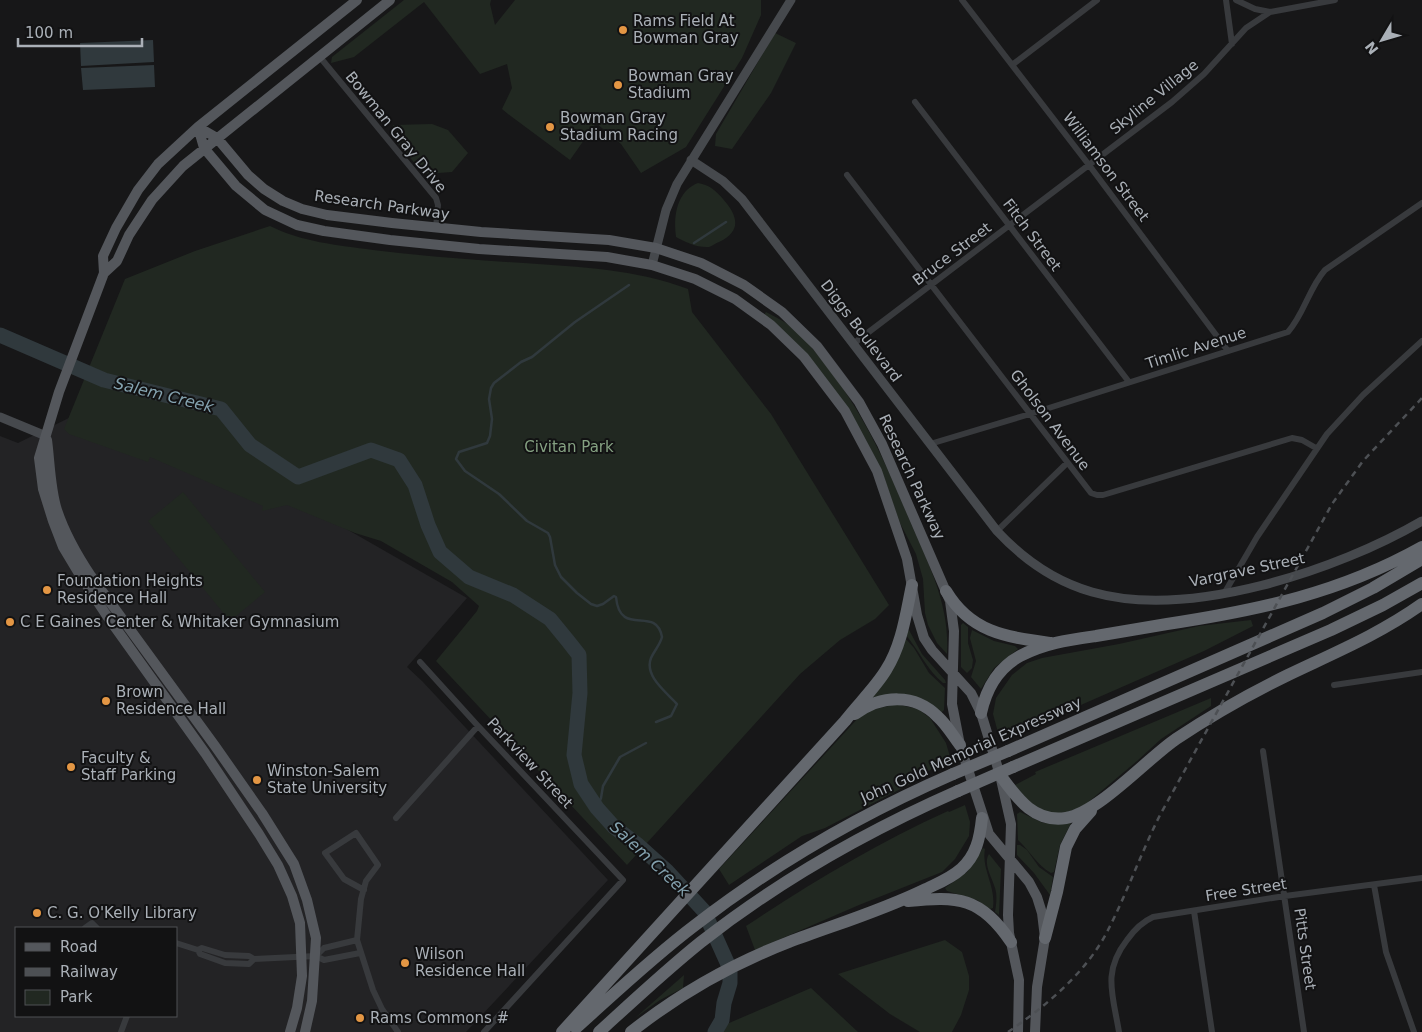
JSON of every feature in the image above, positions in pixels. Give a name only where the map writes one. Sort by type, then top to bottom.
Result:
[{"type":"highway","points":[[981,714],[988,691],[1002,670],[1021,656],[1052,643],[1271,606],[1352,580],[1422,546]]},
{"type":"highway","name":"John Gold Memorial Expressway","points":[[571,1032],[677,939],[730,899],[793,856],[844,826],[953,774],[1323,613],[1373,588],[1422,560]]},
{"type":"highway","points":[[599,1032],[684,956],[737,915],[803,871],[852,842],[958,791],[1331,630],[1422,583]]},
{"type":"highway","points":[[562,1032],[845,721],[881,677],[891,660],[900,635],[912,585]]},
{"type":"highway","points":[[946,591],[955,605],[967,617],[992,631],[1007,636],[1052,643]]},
{"type":"highway","points":[[1000,775],[1021,802],[1042,816],[1067,818],[1084,812],[1174,741],[1217,713],[1262,688],[1368,638],[1422,604]]},
{"type":"highway","points":[[845,721],[864,708],[880,701],[894,699],[910,700],[924,706],[936,715],[960,746]]},
{"type":"highway","points":[[1045,938],[1058,892],[1066,847],[1075,829],[1096,804]]},
{"type":"highway","points":[[630,1032],[661,1009],[732,967],[788,943],[898,902],[948,878],[961,869],[978,845],[982,818]]},
{"type":"highway","points":[[898,902],[944,898],[971,904],[989,916],[1010,942]]},
{"type":"main road","points":[[104,273],[103,256],[116,228],[130,202],[158,164],[198,127],[357,0]]},
{"type":"main road","points":[[290,1032],[297,1008],[302,976],[300,922],[292,896],[278,865],[205,753],[107,616],[63,547],[53,521],[42,482],[39,458],[59,392],[104,273],[116,261],[132,229],[152,200],[172,177],[204,148],[386,2]]},
{"type":"main road","name":"Research Parkway","points":[[198,127],[217,138],[256,182],[292,205],[327,215],[436,228],[609,240],[656,248],[701,263],[744,285],[782,312],[817,346],[846,383],[872,422],[946,591],[954,621],[952,704],[960,746],[982,818],[994,842],[1029,882],[1037,897],[1044,921],[1045,938],[1038,980],[1035,1032]]},
{"type":"main road","name":"Research Parkway","points":[[198,127],[204,148],[236,186],[254,202],[275,216],[303,227],[399,241],[480,249],[607,257],[652,265],[682,274],[708,286],[754,312],[789,341],[819,374],[857,431],[877,471],[901,541],[917,615],[924,638],[932,650],[971,693],[981,714],[1000,775],[1011,824],[1008,915],[1010,942],[1018,980],[1018,1032]]},
{"type":"main road","points":[[46,436],[56,508],[69,539],[91,576],[220,753],[262,813],[294,864],[307,900],[316,938],[312,1001],[305,1032]]},
{"type":"street","points":[[652,265],[668,203],[691,160],[791,0]]},
{"type":"street","name":"Williamson Street","points":[[962,0],[1228,350]]},
{"type":"street","points":[[1012,65],[1097,0]]},
{"type":"street","points":[[1226,0],[1232,44]]},
{"type":"street","points":[[1236,0],[1255,9],[1270,12],[1335,0]]},
{"type":"street","points":[[1232,44],[1246,28],[1270,12]]},
{"type":"street","name":"Skyline Village","points":[[1089,165],[1172,102],[1204,74],[1232,44]]},
{"type":"street","name":"Bowman Gray Drive","points":[[319,56],[436,198],[438,205],[436,228]]},
{"type":"street","name":"Fitch Street","points":[[915,102],[1129,382]]},
{"type":"street","name":"Diggs Boulevard","points":[[691,160],[723,181],[742,199],[997,532]]},
{"type":"street","name":"Bruce Street","points":[[854,344],[1089,165]]},
{"type":"street","name":"Gholson Avenue","points":[[847,175],[1087,489],[1097,495],[1103,495],[1292,438],[1302,440],[1316,448]]},
{"type":"street","name":"Timlic Avenue","points":[[930,444],[1288,332],[1294,326],[1317,279],[1325,270],[1422,203]]},
{"type":"street","points":[[1225,592],[1256,537],[1316,448],[1349,409],[1422,341]]},
{"type":"street","points":[[0,417],[46,436]]},
{"type":"street","points":[[997,532],[1067,463]]},
{"type":"street","name":"Vargrave Street","points":[[997,532],[1022,555],[1067,583],[1093,592],[1147,600],[1225,592],[1291,577],[1336,562],[1380,543],[1422,521]]},
{"type":"street","name":"Parkview Street","points":[[420,662],[623,880],[484,1032]]},
{"type":"street","points":[[1334,684],[1422,672]]},
{"type":"street","points":[[396,818],[478,726]]},
{"type":"street","name":"Pitts Street","points":[[1263,751],[1304,1032]]},
{"type":"street","points":[[364,890],[344,880],[325,853],[356,833],[378,865],[366,881],[357,940],[373,990],[382,1009],[398,1032]]},
{"type":"street","name":"Free Street","points":[[1119,1032],[1111,969],[1120,948],[1146,920],[1164,914],[1422,878]]},
{"type":"street","points":[[1374,885],[1386,952],[1414,1032]]},
{"type":"street","points":[[1194,911],[1212,1032]]},
{"type":"street","points":[[86,927],[92,923],[96,927]]},
{"type":"street","points":[[316,956],[324,948],[357,940]]},
{"type":"street","points":[[178,944],[198,950],[202,948],[225,955],[249,956],[254,959],[316,956],[324,960],[360,953]]},
{"type":"street","points":[[198,950],[200,954],[232,964],[249,964],[254,959]]},
{"type":"street","points":[[215,952],[215,960]]},
{"type":"street","points":[[121,1032],[127,1017]]},
{"type":"shaded area","points":[[153,40],[154,62],[81,66],[80,43]]},
{"type":"shaded area","points":[[154,65],[155,87],[83,90],[81,68]]},
{"type":"shaded area","name":"Winston-Salem State University","points":[[75,415],[322,515],[467,598],[407,667],[608,880],[466,1032],[0,1032],[0,436],[18,443]]},
{"type":"green space","name":"Bowman Gray Stadium","points":[[404,0],[491,0],[490,4],[495,25],[515,0],[761,0],[761,15],[742,58],[686,147],[641,173],[621,144],[596,123],[570,160],[508,114],[502,109],[512,88],[507,64],[480,74],[424,2],[354,57],[331,63],[332,57]]},
{"type":"green space","points":[[775,33],[796,43],[771,93],[732,149],[715,146],[716,134]]},
{"type":"green space","points":[[432,124],[448,130],[468,153],[452,172],[424,174],[394,139],[391,132],[393,125]]},
{"type":"green space","points":[[698,183],[718,193],[732,211],[734,217],[735,223],[731,233],[726,238],[709,247],[696,246],[676,237],[675,221],[678,205],[685,192]]},
{"type":"green space","name":"Civitan Park","points":[[270,226],[295,236],[333,244],[429,256],[607,270],[648,277],[688,289],[692,312],[771,414],[889,605],[875,619],[840,640],[800,674],[627,865],[436,661],[477,611],[479,606],[452,582],[381,541],[355,533],[287,505],[262,511],[263,506],[150,457],[148,462],[69,434],[64,429],[125,279],[195,251]]},
{"type":"green space","points":[[766,312],[792,327],[802,337],[839,382],[863,420],[892,480],[937,586],[945,619],[947,654],[937,643],[928,625],[925,613],[923,579],[916,554],[900,523],[883,475],[865,438],[764,315]]},
{"type":"green space","points":[[183,492],[265,592],[230,621],[148,521]]},
{"type":"green space","points":[[1251,620],[1253,626],[1204,651],[1000,740],[993,714],[996,698],[1012,675],[1027,663],[1042,658],[1119,644],[1199,626]]},
{"type":"green space","points":[[963,623],[968,627],[968,643],[973,660],[972,668],[967,673],[961,667],[961,625]]},
{"type":"green space","points":[[909,630],[922,654],[946,683],[937,678],[905,634]]},
{"type":"green space","points":[[972,630],[994,641],[1015,646],[1018,649],[994,668],[981,689],[971,677],[976,661],[970,638]]},
{"type":"green space","points":[[906,639],[914,648],[929,673],[945,688],[944,710],[942,712],[870,699]]},
{"type":"green space","points":[[1211,698],[1211,706],[1161,739],[1086,804],[1074,810],[1064,813],[1046,812],[1030,802],[1015,785],[1036,774],[1035,772]]},
{"type":"green space","points":[[896,704],[918,709],[930,718],[946,743],[951,760],[934,767],[916,781],[825,828],[802,836],[729,885],[719,869],[860,716],[864,712]]},
{"type":"green space","points":[[965,805],[970,822],[969,836],[955,859],[942,872],[755,950],[746,926],[795,894],[870,850],[922,823]]},
{"type":"green space","points":[[1020,812],[1043,823],[1071,823],[1060,845],[1054,872],[1051,873],[1041,866],[1018,840],[1017,814]]},
{"type":"green space","points":[[1017,845],[1027,850],[1039,867],[1053,877],[1050,895],[1034,873],[1017,855]]},
{"type":"green space","points":[[983,848],[985,849],[985,863],[993,900],[993,908],[990,909],[977,900],[947,891],[945,888],[967,872]]},
{"type":"green space","points":[[989,854],[1001,869],[999,915],[995,912],[996,892],[987,863]]},
{"type":"green space","points":[[945,940],[962,952],[969,976],[969,990],[961,1015],[952,1032],[920,1032],[890,1014],[838,974]]},
{"type":"green space","points":[[684,975],[683,988],[660,1000],[635,1018]]},
{"type":"green space","points":[[811,988],[858,1032],[708,1032]]},
{"type":"waterway","points":[[694,243],[726,222]]},
{"type":"waterway","points":[[629,285],[575,322],[532,357],[521,362],[494,383],[489,399],[492,419],[490,436],[487,443],[459,452],[456,459],[465,471],[499,494],[527,521],[548,533],[555,565],[561,577],[577,593],[591,604],[597,606],[614,596],[624,616],[653,623],[658,628],[662,637],[651,658],[651,671],[657,683],[677,704],[671,716],[656,722]]},
{"type":"waterway","name":"Salem Creek","points":[[0,335],[104,380],[221,409],[250,445],[298,477],[371,450],[399,460],[415,485],[428,525],[440,552],[469,577],[513,595],[550,619],[579,655],[580,693],[574,755],[581,784],[597,808],[614,827],[667,871],[704,911],[730,969],[730,983],[724,1003],[722,1020],[715,1032]]},
{"type":"waterway","points":[[597,808],[603,786],[620,757],[646,743]]},
{"type":"railway","points":[[1008,1032],[1037,1011],[1064,987],[1089,960],[1099,945],[1115,916],[1160,815],[1332,504],[1363,461],[1422,398]]},
{"type":"place","name":"Rams Field At Bowman Gray","points":[[623,30]]},
{"type":"place","name":"Bowman Gray Stadium","points":[[618,85]]},
{"type":"place","name":"Bowman Gray Stadium Racing","points":[[550,127]]},
{"type":"place","name":"Foundation Heights Residence Hall","points":[[47,590]]},
{"type":"place","name":"C E Gaines Center & Whitaker Gymnasium","points":[[10,622]]},
{"type":"place","name":"Brown Residence Hall","points":[[106,701]]},
{"type":"place","name":"Faculty & Staff Parking","points":[[71,767]]},
{"type":"place","name":"Winston-Salem State University","points":[[257,780]]},
{"type":"place","name":"C. G. O'Kelly Library","points":[[37,913]]},
{"type":"place","name":"Wilson Residence Hall","points":[[405,963]]},
{"type":"place","name":"Rams Commons #","points":[[360,1018]]}]
